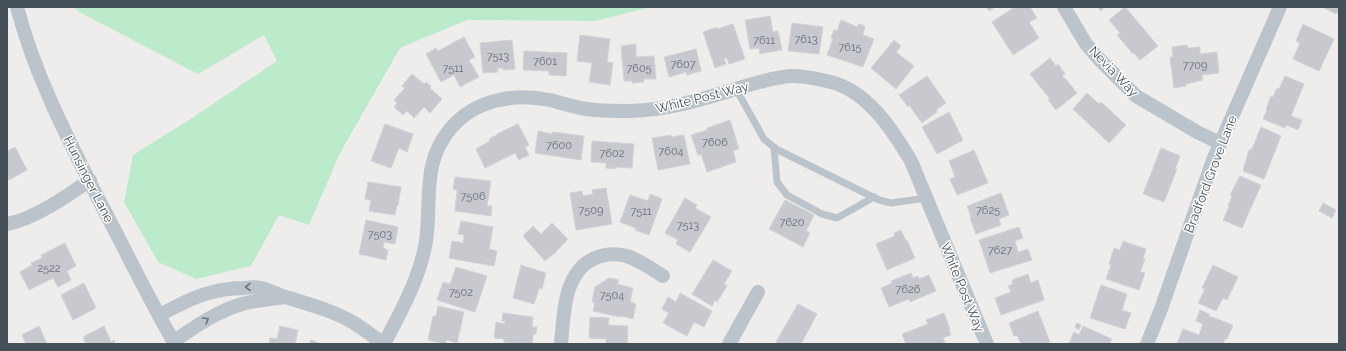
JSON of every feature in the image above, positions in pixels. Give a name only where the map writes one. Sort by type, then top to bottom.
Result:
[{"type":"street","name":"Hunsinger Lane","points":[[17,7],[41,79],[63,127],[138,276],[175,343]]},
{"type":"street","name":"Nevia Way","points":[[1064,7],[1086,44],[1136,96],[1197,132],[1220,143]]},
{"type":"street","name":"Bradford Grove Lane","points":[[1147,344],[1161,309],[1213,160],[1280,7]]},
{"type":"street","name":"White Post Way","points":[[384,344],[417,277],[426,242],[429,180],[436,152],[451,128],[466,114],[484,104],[497,100],[518,97],[549,100],[588,109],[629,111],[653,110],[698,100],[775,78],[792,76],[809,77],[833,83],[859,96],[872,106],[896,136],[911,160],[987,344]]},
{"type":"street","points":[[7,224],[15,223],[31,216],[90,180]]},
{"type":"street","points":[[561,344],[566,300],[571,284],[576,273],[588,262],[608,254],[624,255],[663,276]]},
{"type":"street","points":[[160,315],[186,300],[210,292],[233,288],[258,287],[313,305],[339,316],[354,323],[384,344]]},
{"type":"street","points":[[729,344],[758,292]]},
{"type":"street","points":[[175,343],[205,320],[220,312],[244,304],[285,297]]},
{"type":"lane","points":[[736,89],[764,139],[776,149],[874,197],[891,203],[927,198]]},
{"type":"lane","points":[[774,147],[777,182],[787,195],[822,214],[837,218],[874,197]]},
{"type":"green space","points":[[73,7],[651,7],[595,21],[467,20],[400,48],[340,153],[309,225],[279,215],[251,266],[196,279],[158,262],[124,202],[133,155],[192,118],[277,61],[264,35],[198,74],[81,13]]},
{"type":"building","points":[[986,7],[995,7],[989,11]]},
{"type":"building","points":[[1015,7],[1030,7],[1037,18],[1029,22],[1039,38],[1013,55],[992,22]]},
{"type":"building","points":[[1098,7],[1106,7],[1100,11]]},
{"type":"building","points":[[1125,7],[1158,46],[1140,60],[1117,35],[1120,33],[1109,20]]},
{"type":"building","points":[[1322,7],[1339,7],[1339,11],[1336,14]]},
{"type":"building","points":[[770,16],[773,32],[778,31],[782,50],[760,54],[759,48],[750,49],[745,20]]},
{"type":"building","points":[[841,20],[857,27],[859,24],[865,26],[863,35],[874,39],[863,67],[827,55],[833,39],[831,38],[834,30],[837,31]]},
{"type":"building","points":[[792,23],[823,27],[819,54],[788,51]]},
{"type":"building","points":[[733,24],[745,59],[729,64],[727,58],[724,59],[726,64],[715,68],[703,32],[717,27],[717,29]]},
{"type":"building","points":[[1303,24],[1334,39],[1319,71],[1293,59],[1300,43],[1296,41]]},
{"type":"building","points":[[580,35],[610,39],[607,62],[613,63],[610,85],[589,82],[592,63],[577,61]]},
{"type":"building","points":[[464,37],[475,57],[469,60],[479,77],[460,87],[454,75],[441,82],[426,54],[436,48],[438,51]]},
{"type":"building","points":[[512,40],[515,69],[503,70],[503,68],[497,68],[498,72],[483,73],[480,43]]},
{"type":"building","points":[[894,40],[901,46],[896,52],[914,66],[896,89],[871,68]]},
{"type":"building","points":[[636,44],[636,57],[654,56],[656,79],[644,79],[644,82],[632,83],[632,81],[624,81],[621,46]]},
{"type":"building","points":[[1187,45],[1188,48],[1200,47],[1200,54],[1217,52],[1219,73],[1202,75],[1203,80],[1186,84],[1186,86],[1174,88],[1170,57],[1173,57],[1172,47]]},
{"type":"building","points":[[696,49],[701,71],[687,75],[686,72],[669,77],[664,57]]},
{"type":"building","points":[[524,51],[567,53],[566,76],[549,75],[549,71],[523,70]]},
{"type":"building","points":[[1050,58],[1056,66],[1058,64],[1065,74],[1062,76],[1077,93],[1056,110],[1048,100],[1050,99],[1030,74]]},
{"type":"building","points":[[412,74],[424,84],[426,82],[431,86],[430,88],[442,99],[430,113],[424,107],[414,118],[407,111],[403,115],[394,107],[397,103],[394,100],[405,88],[402,86]]},
{"type":"building","points":[[927,76],[946,103],[922,123],[909,105],[908,107],[899,95]]},
{"type":"building","points":[[1285,76],[1304,84],[1291,116],[1302,120],[1298,130],[1286,125],[1285,128],[1263,119],[1271,96],[1273,97],[1277,88],[1279,89]]},
{"type":"building","points":[[1087,93],[1099,104],[1101,102],[1126,125],[1109,143],[1073,109]]},
{"type":"building","points":[[949,112],[963,140],[937,154],[922,127]]},
{"type":"building","points":[[730,120],[739,149],[733,151],[736,162],[707,172],[701,154],[698,155],[691,135]]},
{"type":"building","points":[[385,124],[413,134],[407,152],[399,148],[391,168],[371,161]]},
{"type":"building","points":[[518,124],[529,145],[525,147],[529,155],[519,160],[515,153],[485,168],[476,149],[490,141],[489,139],[497,134]]},
{"type":"building","points":[[1261,127],[1281,136],[1264,179],[1243,171],[1249,150],[1252,149]]},
{"type":"building","points":[[538,131],[552,134],[553,132],[584,136],[581,160],[535,153]]},
{"type":"building","points":[[671,135],[671,137],[684,135],[690,164],[658,170],[652,138]]},
{"type":"building","points":[[592,141],[634,144],[632,168],[606,168],[606,163],[591,162]]},
{"type":"building","points":[[15,147],[27,170],[9,180],[7,177],[7,151]]},
{"type":"building","points":[[1161,148],[1180,156],[1175,169],[1177,169],[1164,202],[1143,194]]},
{"type":"building","points":[[974,150],[988,183],[957,195],[950,179],[955,177],[949,161]]},
{"type":"building","points":[[1240,176],[1261,185],[1242,228],[1223,220],[1229,207],[1228,206],[1232,196],[1230,195]]},
{"type":"building","points":[[455,177],[491,181],[487,206],[492,206],[491,216],[455,211],[457,190],[453,189]]},
{"type":"building","points":[[368,182],[401,187],[395,215],[369,211],[371,200],[365,199]]},
{"type":"building","points":[[606,188],[612,224],[576,230],[570,193],[582,191],[583,196],[593,194],[592,190]]},
{"type":"building","points":[[1001,193],[1009,215],[999,219],[1001,225],[976,234],[967,206]]},
{"type":"building","points":[[650,194],[662,199],[649,235],[620,222],[630,195],[648,201]]},
{"type":"building","points":[[685,198],[697,205],[695,208],[711,217],[690,252],[676,244],[678,240],[665,233]]},
{"type":"building","points":[[785,200],[814,215],[806,231],[810,233],[803,247],[769,229]]},
{"type":"building","points":[[1323,203],[1336,210],[1332,218],[1319,211]]},
{"type":"building","points":[[366,220],[398,227],[395,244],[384,242],[383,248],[388,250],[386,260],[359,254]]},
{"type":"building","points":[[461,221],[493,227],[489,249],[497,251],[494,266],[449,258],[452,241],[463,243],[464,235],[458,234]]},
{"type":"building","points":[[552,223],[568,239],[545,261],[523,236],[533,226],[541,234]]},
{"type":"building","points":[[1019,227],[1023,238],[1015,241],[1018,252],[1028,249],[1032,260],[990,273],[979,240]]},
{"type":"building","points":[[901,230],[915,258],[887,270],[876,244],[895,236],[894,233]]},
{"type":"building","points":[[1123,241],[1146,249],[1143,259],[1145,259],[1140,272],[1145,273],[1139,290],[1106,279],[1111,265],[1109,264],[1114,248],[1120,250]]},
{"type":"building","points":[[65,243],[76,266],[67,271],[71,280],[58,287],[53,278],[29,290],[20,272],[32,265],[31,263],[42,258],[41,255]]},
{"type":"building","points":[[713,260],[732,271],[724,284],[727,286],[717,302],[715,300],[712,306],[692,294]]},
{"type":"building","points":[[521,265],[546,273],[542,289],[539,288],[534,304],[513,298]]},
{"type":"building","points":[[1213,265],[1238,277],[1227,300],[1223,298],[1216,311],[1198,303],[1205,289],[1202,288]]},
{"type":"building","points":[[456,267],[487,276],[475,312],[437,300],[443,282],[450,284]]},
{"type":"building","points":[[911,273],[913,278],[918,276],[919,279],[929,275],[936,291],[910,302],[909,299],[889,307],[881,288],[892,283],[891,281]]},
{"type":"building","points":[[1028,274],[1031,283],[1038,280],[1044,300],[1001,315],[995,298],[1011,292],[1008,286],[1013,284],[1012,280]]},
{"type":"building","points":[[609,278],[619,280],[617,284],[633,288],[630,302],[636,304],[633,319],[593,311],[595,303],[592,302],[595,287]]},
{"type":"building","points":[[84,283],[96,308],[73,320],[61,295]]},
{"type":"building","points":[[1101,285],[1127,294],[1122,310],[1131,313],[1125,329],[1090,318]]},
{"type":"building","points":[[680,293],[712,311],[704,327],[694,322],[687,336],[663,323],[669,313],[662,309],[668,297],[676,302]]},
{"type":"building","points":[[798,304],[817,314],[801,344],[778,344],[776,342]]},
{"type":"building","points":[[438,306],[464,312],[457,343],[447,340],[445,344],[428,340],[433,316],[436,316]]},
{"type":"building","points":[[1200,310],[1209,314],[1209,316],[1233,325],[1227,339],[1225,339],[1223,344],[1177,344],[1183,329],[1199,335],[1203,324],[1196,321]]},
{"type":"building","points":[[1038,311],[1050,342],[1046,344],[1021,344],[1017,335],[1014,336],[1009,323]]},
{"type":"building","points":[[503,313],[533,317],[532,327],[537,327],[536,334],[533,334],[532,344],[504,342],[504,339],[494,338],[496,322],[505,324],[505,321],[502,321]]},
{"type":"building","points":[[944,313],[951,335],[943,338],[946,344],[906,344],[902,334],[928,324],[926,320]]},
{"type":"building","points":[[590,317],[609,318],[608,325],[628,326],[627,344],[606,344],[606,339],[589,338]]},
{"type":"building","points":[[1077,323],[1081,325],[1079,330],[1075,327]]},
{"type":"building","points":[[39,326],[47,344],[26,344],[22,335]]},
{"type":"building","points":[[104,326],[111,342],[114,340],[115,344],[86,344],[83,337]]},
{"type":"building","points":[[280,326],[298,330],[295,344],[269,344],[270,338],[277,339]]},
{"type":"building","points":[[1083,326],[1112,339],[1109,344],[1069,344],[1074,332],[1079,335]]},
{"type":"building","points":[[311,340],[321,344],[309,344]]}]
